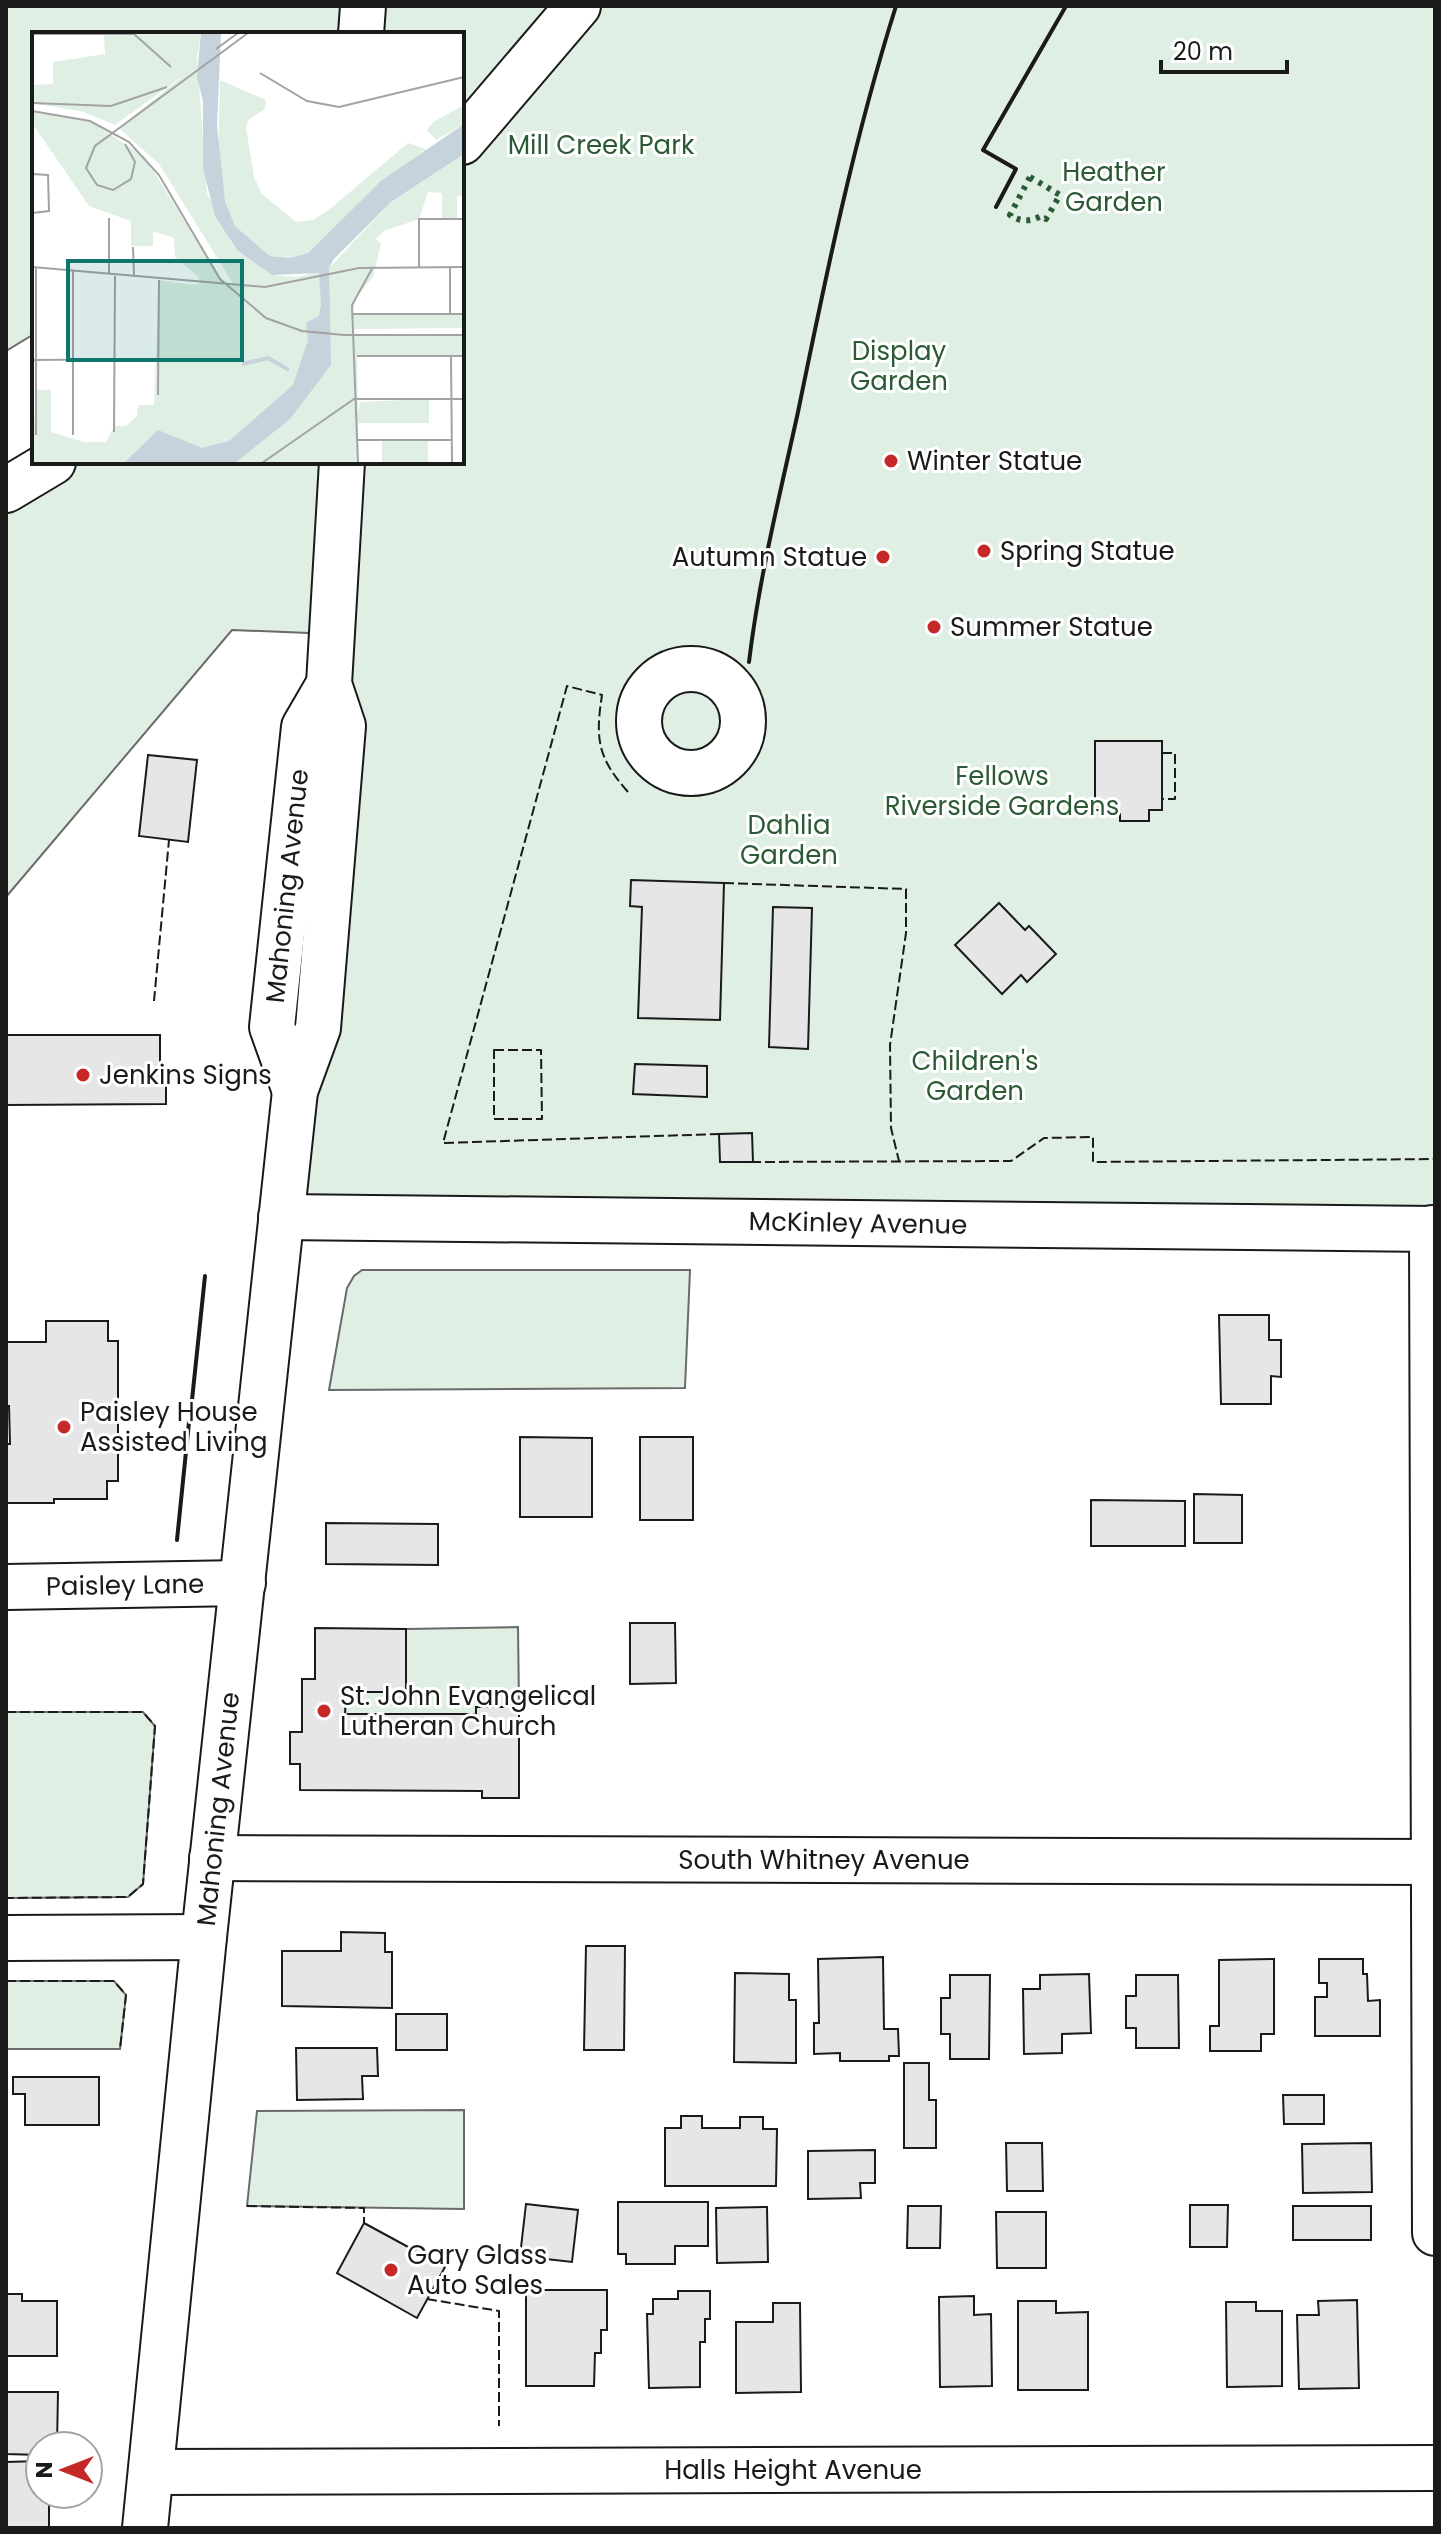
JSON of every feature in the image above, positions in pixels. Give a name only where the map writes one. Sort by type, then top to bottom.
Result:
[{"type":"main road","points":[[361,32],[363,6]]},
{"type":"main road","points":[[464,140],[578,6]]},
{"type":"main road","points":[[6,490],[50,464]]},
{"type":"main road","name":"Mahoning Avenue","points":[[145,2528],[212,1858],[295,1091],[318,1028],[343,726],[329,684],[341,475]]},
{"type":"main road","name":"McKinley Avenue","points":[[281,1217],[1433,1228]]},
{"type":"main road","points":[[1433,1228],[1435,2233]]},
{"type":"main road","name":"Paisley Lane","points":[[6,1587],[243,1583]]},
{"type":"main road","name":"South Whitney Avenue","points":[[212,1858],[1434,1862]]},
{"type":"main road","points":[[6,1938],[204,1937]]},
{"type":"main road","name":"Halls Height Avenue","points":[[151,2472],[1435,2468]]},
{"type":"green space","name":"Fellows Riverside Gardens","points":[[6,6],[1435,6],[1435,1228],[281,1217],[333,634],[232,630],[6,897],[6,490],[50,464],[464,464],[464,32],[32,32],[32,335],[6,351]]},
{"type":"green space","points":[[362,1270],[690,1270],[685,1388],[329,1390],[347,1288]]},
{"type":"green space","points":[[518,1627],[519,1707],[476,1707],[476,1714],[345,1714],[346,1692],[405,1691],[406,1629]]},
{"type":"green space","points":[[6,1712],[143,1712],[155,1726],[143,1884],[128,1897],[6,1898]]},
{"type":"green space","points":[[6,1981],[114,1981],[126,1995],[120,2049],[6,2049]]},
{"type":"green space","points":[[464,2110],[464,2209],[247,2206],[257,2111]]},
{"type":"building","points":[[1095,741],[1162,741],[1162,810],[1149,810],[1149,821],[1120,821],[1120,810],[1095,810]]},
{"type":"building","points":[[148,755],[197,760],[188,842],[139,836]]},
{"type":"building","points":[[631,880],[724,883],[720,1020],[638,1018],[642,907],[630,906]]},
{"type":"building","points":[[999,903],[1025,930],[1029,926],[1056,954],[1027,982],[1021,975],[1002,994],[955,945]]},
{"type":"building","points":[[773,907],[812,908],[808,1049],[769,1047]]},
{"type":"building","name":"Jenkins Signs","points":[[6,1035],[160,1035],[160,1082],[166,1082],[166,1104],[6,1105]]},
{"type":"building","points":[[635,1064],[707,1066],[707,1097],[633,1094]]},
{"type":"building","points":[[752,1133],[753,1162],[720,1162],[719,1134]]},
{"type":"building","points":[[1219,1315],[1269,1315],[1269,1340],[1281,1340],[1281,1377],[1271,1376],[1271,1404],[1221,1404]]},
{"type":"building","name":"Paisley House Assisted Living","points":[[46,1321],[108,1321],[108,1341],[118,1341],[118,1481],[107,1481],[107,1499],[6,1503],[6,1444],[10,1444],[9,1406],[6,1406],[6,1342],[46,1342]]},
{"type":"building","points":[[520,1437],[592,1438],[592,1517],[520,1517]]},
{"type":"building","points":[[640,1437],[693,1437],[693,1520],[640,1520]]},
{"type":"building","points":[[1194,1494],[1242,1495],[1242,1543],[1194,1543]]},
{"type":"building","points":[[1091,1500],[1185,1501],[1185,1546],[1091,1546]]},
{"type":"building","points":[[326,1523],[438,1524],[438,1565],[326,1564]]},
{"type":"building","points":[[630,1623],[675,1623],[676,1683],[630,1684]]},
{"type":"building","name":"St. John Evangelical Lutheran Church","points":[[315,1628],[406,1629],[406,1692],[346,1692],[345,1714],[476,1714],[476,1707],[519,1707],[519,1798],[482,1798],[482,1791],[300,1790],[300,1764],[290,1764],[290,1732],[302,1732],[302,1679],[315,1679]]},
{"type":"building","points":[[341,1932],[385,1933],[385,1952],[392,1952],[392,2008],[282,2006],[282,1951],[341,1951]]},
{"type":"building","points":[[586,1946],[625,1946],[624,2050],[584,2050]]},
{"type":"building","points":[[883,1957],[884,2029],[898,2029],[899,2056],[889,2056],[889,2061],[840,2061],[840,2053],[814,2054],[814,2023],[819,2023],[818,1959]]},
{"type":"building","points":[[1274,1959],[1274,2034],[1261,2034],[1261,2051],[1210,2051],[1210,2026],[1219,2026],[1219,1960]]},
{"type":"building","points":[[1319,1959],[1363,1959],[1368,2001],[1380,2000],[1380,2036],[1315,2036],[1315,1997],[1327,1997],[1327,1983],[1319,1983]]},
{"type":"building","points":[[735,1973],[789,1974],[789,2000],[796,2000],[796,2063],[734,2062]]},
{"type":"building","points":[[1089,1974],[1091,2033],[1062,2034],[1062,2053],[1024,2054],[1023,1989],[1040,1989],[1040,1975]]},
{"type":"building","points":[[950,1975],[990,1975],[989,2059],[950,2059],[950,2034],[941,2034],[941,1998],[950,1998]]},
{"type":"building","points":[[1136,1975],[1178,1975],[1179,2048],[1136,2048],[1136,2028],[1126,2028],[1126,1996],[1136,1996]]},
{"type":"building","points":[[396,2014],[447,2014],[447,2050],[396,2050]]},
{"type":"building","points":[[296,2048],[377,2048],[378,2076],[362,2076],[363,2099],[297,2100]]},
{"type":"building","points":[[904,2063],[929,2063],[929,2100],[936,2100],[936,2148],[904,2148]]},
{"type":"building","points":[[13,2077],[99,2077],[99,2125],[25,2125],[25,2094],[13,2094]]},
{"type":"building","points":[[1283,2095],[1324,2095],[1324,2124],[1284,2124]]},
{"type":"building","points":[[681,2116],[702,2116],[702,2128],[740,2128],[740,2117],[763,2117],[763,2129],[777,2129],[776,2186],[665,2186],[665,2128],[681,2128]]},
{"type":"building","points":[[1006,2143],[1042,2143],[1043,2191],[1007,2191]]},
{"type":"building","points":[[1371,2143],[1372,2192],[1303,2193],[1302,2144]]},
{"type":"building","points":[[875,2150],[875,2183],[860,2183],[861,2198],[808,2199],[808,2151]]},
{"type":"building","points":[[618,2202],[708,2202],[708,2246],[675,2246],[675,2264],[626,2264],[626,2254],[618,2254]]},
{"type":"building","points":[[526,2204],[578,2210],[572,2262],[520,2256]]},
{"type":"building","points":[[1190,2205],[1228,2205],[1227,2247],[1190,2247]]},
{"type":"building","points":[[908,2206],[941,2206],[940,2248],[907,2248]]},
{"type":"building","points":[[1293,2206],[1371,2206],[1371,2240],[1293,2240]]},
{"type":"building","points":[[767,2207],[768,2262],[717,2263],[716,2208]]},
{"type":"building","points":[[996,2212],[1046,2212],[1046,2268],[997,2268]]},
{"type":"building","name":"Gary Glass Auto Sales","points":[[364,2223],[445,2267],[417,2318],[337,2273]]},
{"type":"building","points":[[526,2290],[607,2290],[607,2330],[601,2330],[601,2353],[595,2353],[594,2386],[526,2386]]},
{"type":"building","points":[[678,2291],[710,2291],[710,2319],[705,2319],[705,2342],[700,2342],[700,2387],[649,2388],[647,2314],[653,2314],[653,2299],[678,2299]]},
{"type":"building","points":[[6,2294],[22,2294],[22,2301],[57,2301],[57,2356],[6,2356]]},
{"type":"building","points":[[974,2296],[974,2315],[991,2314],[992,2386],[940,2387],[939,2297]]},
{"type":"building","points":[[1357,2300],[1359,2388],[1299,2389],[1297,2315],[1319,2315],[1318,2301]]},
{"type":"building","points":[[1018,2301],[1056,2301],[1056,2313],[1088,2312],[1088,2390],[1018,2390]]},
{"type":"building","points":[[1226,2302],[1256,2302],[1256,2311],[1282,2311],[1282,2386],[1227,2387]]},
{"type":"building","points":[[773,2303],[800,2303],[801,2392],[736,2393],[736,2322],[773,2322]]},
{"type":"building","points":[[6,2392],[58,2392],[57,2430],[24,2430],[24,2455],[6,2454]]},
{"type":"building","points":[[24,2461],[24,2510],[49,2510],[49,2528],[6,2528],[6,2462]]},
{"type":"hedge","points":[[1030,177],[1060,195],[1046,219],[1041,216],[1021,220],[1010,215],[1030,177]]},
{"type":"fence","points":[[628,792],[610,769],[601,748],[599,724],[602,695],[567,686],[443,1143],[719,1134],[719,1137]]},
{"type":"fence","points":[[1162,753],[1175,753],[1175,799],[1162,799]]},
{"type":"fence","points":[[154,1001],[169,840]]},
{"type":"fence","points":[[724,883],[906,889],[906,933],[890,1045],[891,1128],[899,1161]]},
{"type":"fence","points":[[494,1050],[541,1050],[542,1119],[494,1119],[494,1050]]},
{"type":"fence","points":[[751,1162],[1011,1161],[1044,1138],[1093,1137],[1093,1162],[1435,1159]]},
{"type":"fence","points":[[6,1712],[143,1712],[155,1726],[143,1884],[128,1897],[6,1898]]},
{"type":"fence","points":[[6,1981],[114,1981],[126,1995],[120,2049]]},
{"type":"fence","points":[[247,2206],[364,2208],[364,2223]]},
{"type":"fence","points":[[427,2299],[499,2311],[499,2426]]},
{"type":"wall","points":[[749,662],[764,568],[830,258],[867,106],[896,6]]},
{"type":"wall","points":[[996,207],[1016,169],[983,150],[1066,6]]},
{"type":"wall","points":[[192,1400],[205,1276]]},
{"type":"wall","points":[[177,1540],[189,1422]]},
{"type":"place","name":"Winter Statue","points":[[891,461]]},
{"type":"place","name":"Spring Statue","points":[[984,551]]},
{"type":"place","name":"Autumn Statue","points":[[883,557]]},
{"type":"place","name":"Summer Statue","points":[[934,627]]},
{"type":"place","name":"Jenkins Signs","points":[[83,1075]]},
{"type":"place","name":"Paisley House Assisted Living","points":[[64,1427]]},
{"type":"place","name":"St. John Evangelical Lutheran Church","points":[[324,1711]]},
{"type":"place","name":"Gary Glass Auto Sales","points":[[391,2270]]},
{"type":"park label","name":"Mill Creek Park","points":[[601,145]]},
{"type":"park label","name":"Heather Garden","points":[[1114,187]]},
{"type":"park label","name":"Display Garden","points":[[899,366]]},
{"type":"park label","name":"Dahlia Garden","points":[[789,840]]},
{"type":"park label","name":"Children's Garden","points":[[975,1076]]}]
